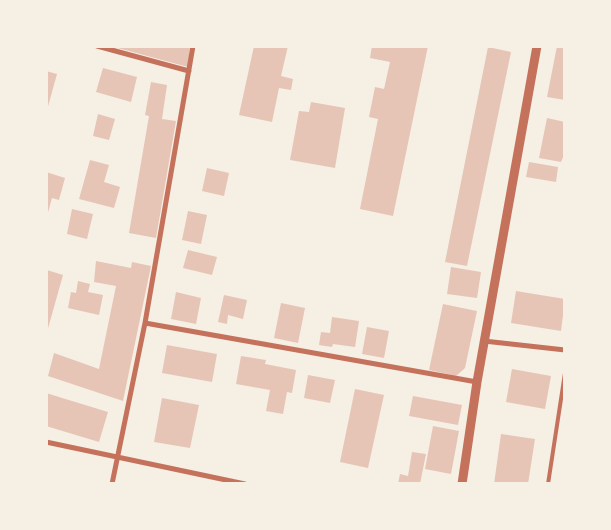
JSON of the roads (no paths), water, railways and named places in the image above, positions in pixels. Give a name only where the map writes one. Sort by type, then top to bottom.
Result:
[{"type":"street","points":[[97,46],[189,71]]},
{"type":"street","points":[[112,484],[145,323],[193,46]]},
{"type":"street","points":[[462,484],[484,341],[537,46]]},
{"type":"street","points":[[145,323],[477,382]]},
{"type":"street","points":[[484,341],[565,350]]},
{"type":"street","points":[[46,442],[245,484]]},
{"type":"lane","points":[[548,484],[565,373]]}]
